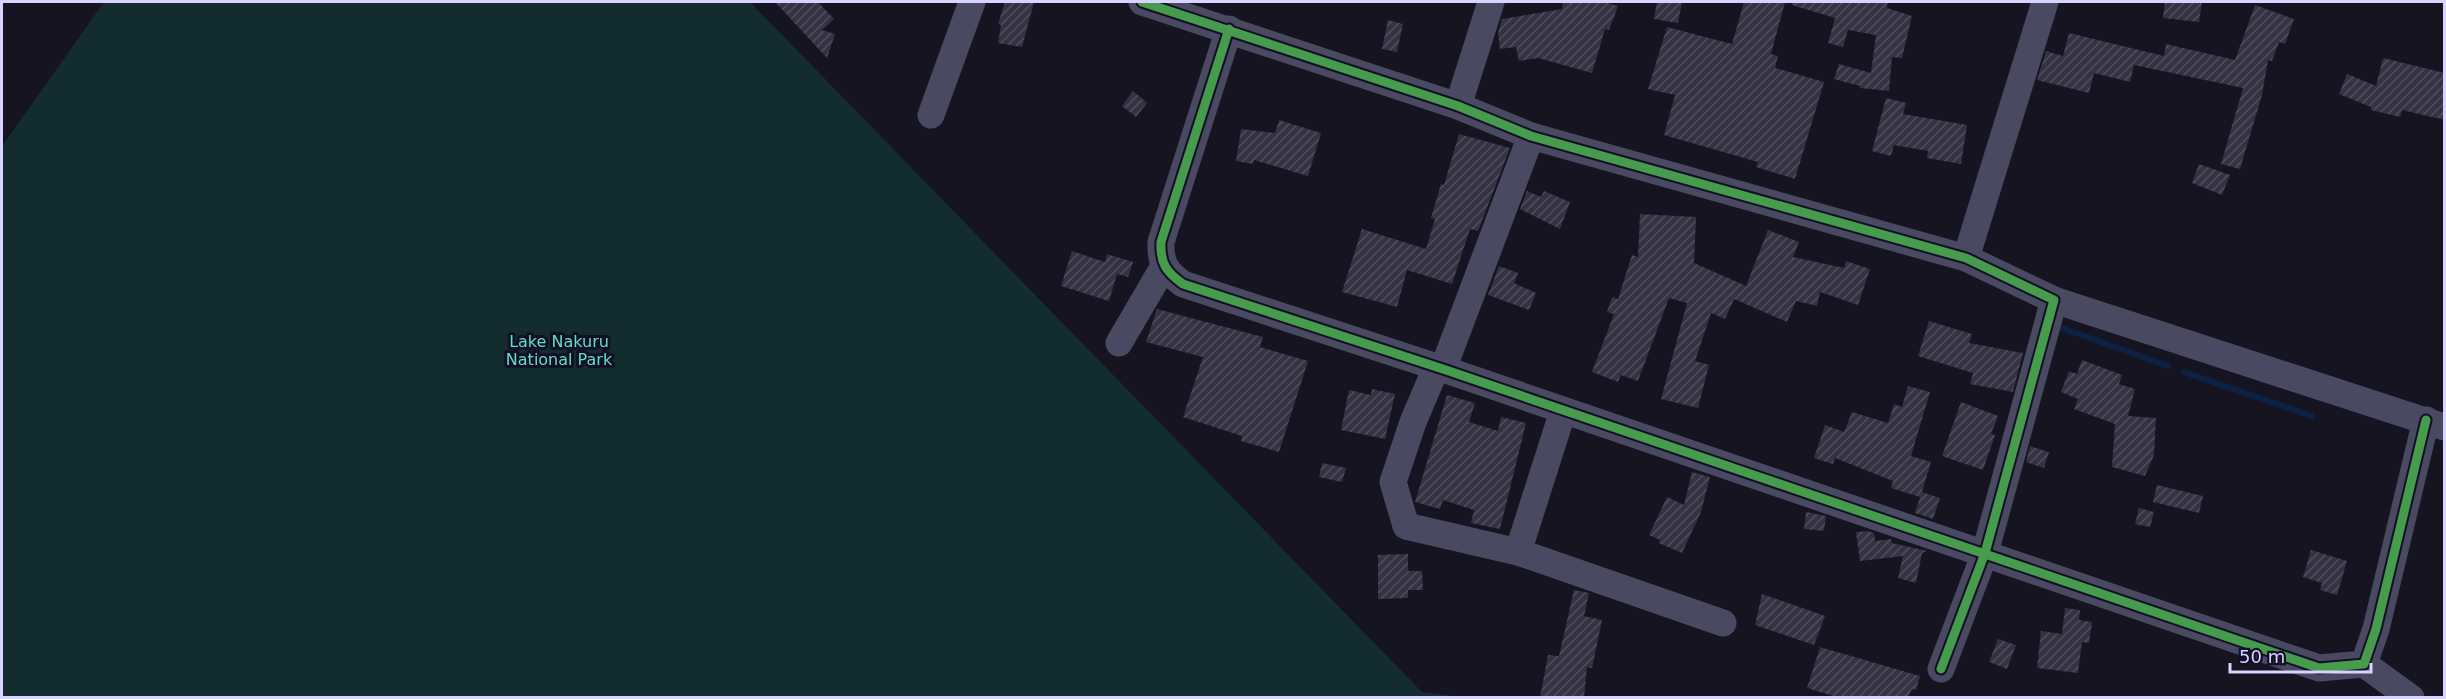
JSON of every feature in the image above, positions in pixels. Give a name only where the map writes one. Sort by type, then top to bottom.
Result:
[{"type":"street","points":[[931,116],[972,2]]},
{"type":"street","points":[[1142,2],[1458,106],[1530,136],[1966,258],[2054,300],[2435,424],[2364,664]]},
{"type":"street","points":[[1458,106],[1491,2]]},
{"type":"street","points":[[1966,258],[2038,4]]},
{"type":"street","points":[[1229,29],[1161,242],[1161,258],[1164,266],[1183,284],[1439,368],[2319,668],[2364,664],[2410,698]]},
{"type":"street","points":[[1530,136],[1439,368],[1413,422],[1393,482],[1406,526],[1518,552],[1723,623]]},
{"type":"street","points":[[1119,343],[1164,266]]},
{"type":"street","points":[[1941,669],[1985,553],[2054,300]]},
{"type":"street","points":[[1518,552],[1563,411]]},
{"type":"green space","name":"Lake Nakuru National Park","points":[[104,2],[750,2],[1422,692],[1462,697],[2,697],[2,146]]},
{"type":"building","points":[[775,2],[818,2],[834,19],[822,30],[835,34],[827,58]]},
{"type":"building","points":[[1005,2],[1034,2],[1022,47],[998,43],[1001,25],[998,24]]},
{"type":"building","points":[[1563,2],[1605,2],[1618,6],[1609,30],[1605,29],[1592,73],[1538,58],[1519,61],[1516,47],[1500,49],[1498,33],[1502,19],[1562,9]]},
{"type":"building","points":[[1657,2],[1682,2],[1678,23],[1654,19]]},
{"type":"building","points":[[1744,2],[1785,2],[1771,54],[1778,56],[1775,68],[1824,82],[1795,179],[1756,167],[1758,162],[1664,135],[1675,95],[1648,89],[1667,27],[1732,44]]},
{"type":"building","points":[[1792,2],[1888,2],[1887,8],[1912,16],[1902,58],[1892,57],[1889,91],[1860,88],[1860,86],[1834,79],[1839,64],[1871,73],[1876,35],[1848,30],[1843,47],[1828,43],[1835,18],[1792,5]]},
{"type":"building","points":[[2165,2],[2202,2],[2199,22],[2163,18]]},
{"type":"building","points":[[2255,5],[2294,19],[2285,44],[2279,42],[2272,61],[2268,60],[2262,95],[2240,169],[2221,164],[2243,88],[2134,65],[2130,82],[2094,73],[2089,93],[2037,80],[2046,51],[2063,56],[2069,33],[2164,56],[2166,44],[2235,60]]},
{"type":"building","points":[[1388,20],[1403,24],[1397,52],[1382,49]]},
{"type":"building","points":[[2383,58],[2445,73],[2445,120],[2402,110],[2400,117],[2371,110],[2371,107],[2339,94],[2347,74],[2376,86]]},
{"type":"building","points":[[1133,91],[1147,103],[1136,117],[1122,106]]},
{"type":"building","points":[[1886,98],[1906,103],[1903,114],[1967,125],[1961,164],[1927,158],[1928,151],[1894,145],[1891,156],[1872,151]]},
{"type":"building","points":[[1279,120],[1321,133],[1308,176],[1254,160],[1253,164],[1236,161],[1241,129],[1275,133]]},
{"type":"building","points":[[1459,134],[1510,148],[1478,231],[1470,229],[1452,284],[1407,270],[1397,307],[1342,292],[1362,229],[1426,249],[1435,219],[1431,218],[1441,184],[1444,185]]},
{"type":"building","points":[[2199,164],[2230,175],[2222,195],[2192,183]]},
{"type":"building","points":[[1527,191],[1541,197],[1544,191],[1570,202],[1560,229],[1520,209]]},
{"type":"building","points":[[1640,214],[1696,217],[1694,263],[1746,286],[1768,230],[1799,242],[1793,257],[1844,268],[1846,261],[1870,269],[1858,305],[1820,292],[1817,306],[1796,301],[1787,322],[1734,299],[1725,319],[1711,313],[1695,361],[1709,365],[1698,408],[1661,399],[1687,303],[1669,298],[1638,381],[1621,375],[1618,382],[1592,372],[1614,314],[1607,312],[1612,297],[1618,299],[1632,255],[1638,257]]},
{"type":"building","points":[[1072,251],[1105,262],[1107,254],[1133,262],[1128,277],[1117,274],[1109,301],[1061,286]]},
{"type":"building","points":[[1499,266],[1518,273],[1514,283],[1536,293],[1529,310],[1488,295]]},
{"type":"building","points":[[1157,309],[1263,337],[1260,347],[1308,361],[1279,452],[1241,441],[1242,436],[1183,417],[1203,357],[1146,342]]},
{"type":"building","points":[[1929,321],[1972,334],[1969,343],[2023,353],[2013,392],[1970,384],[1973,373],[1918,356]]},
{"type":"building","points":[[2082,360],[2122,375],[2119,384],[2135,389],[2128,416],[2156,418],[2154,455],[2145,476],[2112,467],[2115,424],[2074,409],[2078,399],[2061,392],[2069,371],[2077,374]]},
{"type":"building","points":[[1908,386],[1930,392],[1911,456],[1931,462],[1922,492],[1940,498],[1933,519],[1915,513],[1920,497],[1891,488],[1893,481],[1835,458],[1833,464],[1814,458],[1825,425],[1844,432],[1852,412],[1888,423],[1894,404],[1902,407]]},
{"type":"building","points":[[1372,389],[1395,394],[1385,439],[1341,430],[1349,390],[1371,395]]},
{"type":"building","points":[[1447,395],[1475,403],[1469,422],[1498,431],[1501,417],[1526,423],[1500,529],[1471,523],[1474,510],[1443,500],[1440,509],[1415,502]]},
{"type":"building","points":[[1961,402],[1998,416],[1991,434],[1995,435],[1983,470],[1942,456]]},
{"type":"building","points":[[2030,446],[2049,452],[2044,468],[2026,462]]},
{"type":"building","points":[[1322,463],[1346,468],[1342,482],[1319,477]]},
{"type":"building","points":[[1692,472],[1710,477],[1701,512],[1682,553],[1659,543],[1660,540],[1649,535],[1667,497],[1684,505]]},
{"type":"building","points":[[2157,485],[2203,496],[2199,513],[2153,502]]},
{"type":"building","points":[[2139,508],[2154,512],[2150,527],[2135,524]]},
{"type":"building","points":[[1806,512],[1826,516],[1824,531],[1804,529]]},
{"type":"building","points":[[1856,532],[1874,533],[1875,541],[1891,539],[1892,543],[1927,551],[1922,553],[1916,583],[1898,578],[1903,556],[1860,561]]},
{"type":"building","points":[[2311,550],[2347,561],[2337,595],[2320,590],[2322,583],[2303,577]]},
{"type":"building","points":[[1408,554],[1408,571],[1422,571],[1423,590],[1408,590],[1408,598],[1378,599],[1378,555]]},
{"type":"building","points":[[1574,590],[1589,593],[1584,616],[1602,620],[1592,668],[1587,667],[1584,698],[1540,698],[1548,655],[1559,656]]},
{"type":"building","points":[[1762,594],[1825,616],[1814,645],[1755,625]]},
{"type":"building","points":[[2065,608],[2080,610],[2079,620],[2092,622],[2089,643],[2082,642],[2078,673],[2037,668],[2041,631],[2062,634]]},
{"type":"building","points":[[1998,639],[2016,645],[2007,669],[1989,662]]},
{"type":"building","points":[[1820,647],[1920,676],[1916,690],[1912,689],[1908,698],[1840,698],[1807,688]]},
{"type":"waterway","points":[[2062,328],[2168,366]]},
{"type":"waterway","points":[[2184,372],[2312,416]]},
{"type":"cycle path","points":[[1142,2],[1458,106],[1531,136],[1966,258],[2054,300],[1985,553],[1941,669]]},
{"type":"cycle path","points":[[1229,29],[1161,242],[1165,266],[1183,284],[1443,369],[2319,668],[2364,664],[2376,629],[2426,420]]}]
